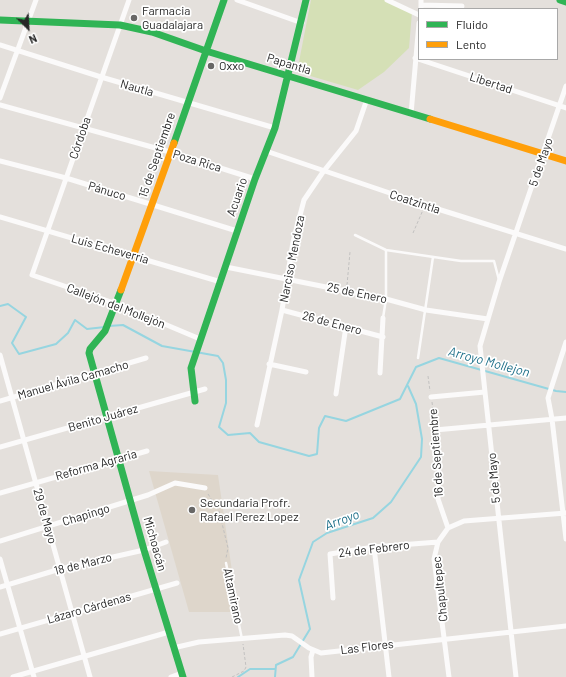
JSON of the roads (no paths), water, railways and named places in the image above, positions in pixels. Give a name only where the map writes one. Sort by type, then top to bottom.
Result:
[{"type":"street","points":[[0,98],[36,0]]},
{"type":"street","name":"Córdoba","points":[[32,275],[129,0]]},
{"type":"street","name":"15 de Septiembre","points":[[90,349],[105,331],[117,304],[224,0]]},
{"type":"street","points":[[237,0],[302,23]]},
{"type":"street","name":"Acuario","points":[[195,401],[191,368],[194,357],[221,282],[255,179],[275,128],[302,23],[306,0]]},
{"type":"street","points":[[387,0],[418,15]]},
{"type":"street","points":[[560,0],[566,2]]},
{"type":"street","points":[[421,5],[461,7]]},
{"type":"street","name":"Papantla","points":[[0,20],[120,25],[152,32],[206,51],[289,75],[566,161]]},
{"type":"street","points":[[411,114],[418,32]]},
{"type":"street","name":"Nautla","points":[[0,45],[101,77],[275,128]]},
{"type":"street","name":"Libertad","points":[[421,60],[566,108]]},
{"type":"street","name":"5 de Mayo","points":[[516,677],[480,346],[515,234],[544,154],[566,86]]},
{"type":"street","name":"Narciso Mendoza","points":[[257,425],[269,364],[282,310],[293,242],[304,200],[356,131],[367,99]]},
{"type":"street","name":"Poza Rica","points":[[0,105],[84,127],[255,179]]},
{"type":"street","name":"Coatzintla","points":[[266,151],[324,172],[425,205],[566,249]]},
{"type":"street","name":"Pánuco","points":[[0,161],[66,178],[237,231]]},
{"type":"street","name":"Luis Echeverría","points":[[0,217],[134,255],[221,282]]},
{"type":"street","name":"25 de Enero","points":[[226,266],[386,299],[426,310],[488,319]]},
{"type":"street","name":"Callejón del Mollejón","points":[[32,275],[117,304],[200,339]]},
{"type":"street","name":"26 de Enero","points":[[282,310],[346,326],[382,337]]},
{"type":"street","points":[[380,373],[383,318]]},
{"type":"street","points":[[336,394],[346,326]]},
{"type":"street","points":[[566,342],[564,357],[557,369],[548,398],[552,419],[566,539]]},
{"type":"street","name":"Michoacán","points":[[90,349],[89,353],[120,458],[144,550],[182,675]]},
{"type":"street","name":"29 de Mayo","points":[[0,356],[90,677]]},
{"type":"street","name":"Manuel Ávila Camacho","points":[[0,401],[146,358]]},
{"type":"street","points":[[269,364],[306,372]]},
{"type":"street","name":"Benito Juárez","points":[[0,447],[205,389]]},
{"type":"street","points":[[431,396],[485,392]]},
{"type":"street","points":[[436,430],[566,418]]},
{"type":"street","name":"Reforma Agraria","points":[[0,492],[147,451]]},
{"type":"street","name":"16 de Septiembre","points":[[439,471],[438,499],[448,528]]},
{"type":"street","name":"Chapingo","points":[[0,541],[131,501],[175,483],[205,488]]},
{"type":"street","points":[[448,528],[464,521],[564,513]]},
{"type":"street","name":"Chapultepec","points":[[448,528],[438,542],[434,559],[445,639],[448,677]]},
{"type":"street","name":"18 de Marzo","points":[[0,587],[60,569],[144,550],[166,542]]},
{"type":"street","name":"24 de Febrero","points":[[333,598],[330,554],[374,547],[438,542]]},
{"type":"street","points":[[374,547],[389,677]]},
{"type":"street","points":[[0,559],[33,674]]},
{"type":"street","name":"Lázaro Cárdenas","points":[[0,634],[177,582]]},
{"type":"street","name":"Las Flores","points":[[311,649],[322,653],[566,626]]},
{"type":"street","points":[[13,677],[33,674],[84,656],[169,632]]},
{"type":"street","points":[[173,648],[199,642],[285,635],[292,636],[311,649],[312,677]]},
{"type":"street","points":[[171,677],[182,675]]},
{"type":"lane","points":[[355,234],[386,250],[461,261],[494,261],[500,282]]},
{"type":"lane","points":[[383,318],[386,299],[386,250]]},
{"type":"lane","points":[[418,358],[433,256]]},
{"type":"lane","name":"Altamirano","points":[[226,563],[243,639]]},
{"type":"waterway","name":"Arroyo Mollejon","points":[[0,306],[8,304],[26,317],[12,343],[19,354],[56,344],[68,333],[75,320],[87,329],[105,327]]},
{"type":"waterway","name":"Arroyo Mollejon","points":[[109,326],[123,325],[162,346],[218,356],[223,363],[226,380],[226,403],[219,427],[228,435],[250,433],[259,442],[309,456],[317,454],[319,428],[325,416],[346,421],[400,399],[416,367],[439,358],[556,391],[566,392]]},
{"type":"waterway","name":"Arroyo","points":[[275,677],[276,665],[293,657],[310,629],[299,580],[313,542],[327,533],[373,518],[391,502],[421,457],[422,439],[416,404],[408,386]]},
{"type":"waterway","name":"Arroyo","points":[[238,677],[250,669],[275,669]]},
{"type":"place","name":"Farmacia Guadalajara","points":[[134,18]]},
{"type":"place","name":"Oxxo","points":[[211,66]]},
{"type":"place","name":"Secundaria Profr. Rafael Perez Lopez","points":[[192,510]]}]
